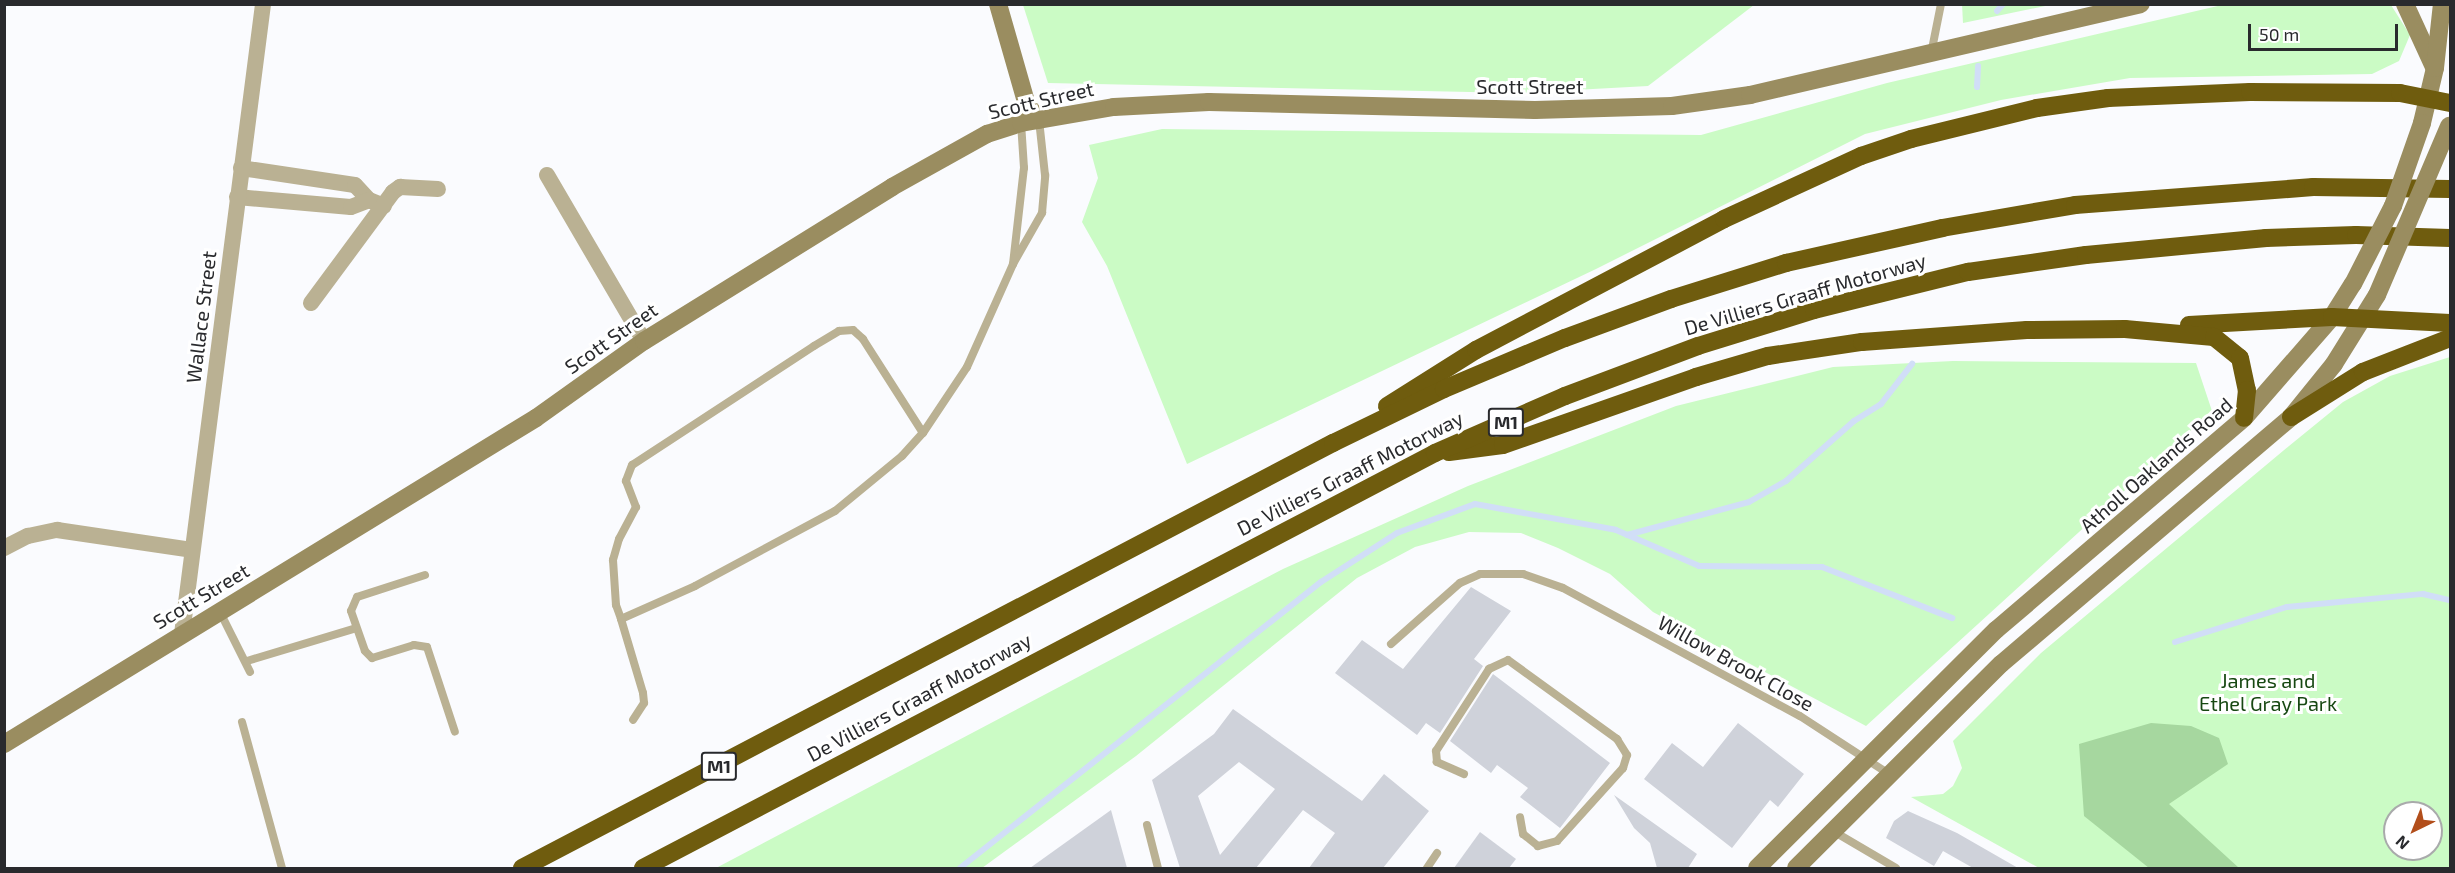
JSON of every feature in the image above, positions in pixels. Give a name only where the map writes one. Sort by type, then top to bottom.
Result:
[{"type":"highway","points":[[1333,443],[1476,350],[1724,219],[1851,160],[1911,140],[2037,108],[2108,98],[2250,92],[2400,93],[2451,103]]},
{"type":"highway","name":"M1","points":[[522,868],[1333,443],[1444,389],[1565,338],[1786,263],[1942,228],[2075,205],[2313,187],[2451,189]]},
{"type":"highway","name":"De Villiers Graaff Motorway","points":[[643,868],[1435,453],[1565,396],[1698,346],[1814,310],[1968,272],[2086,255],[2266,238],[2356,235],[2451,238]]},
{"type":"highway","points":[[1435,453],[1503,445],[1696,377],[1768,356],[1931,336],[2331,318],[2451,323]]},
{"type":"highway","points":[[2126,329],[2195,333],[2224,342],[2240,358],[2245,376],[2244,418]]},
{"type":"highway","points":[[2291,417],[2363,372],[2451,338]]},
{"type":"street","name":"Wallace Street","points":[[182,634],[263,4]]},
{"type":"street","points":[[998,4],[1027,105],[1039,120]]},
{"type":"street","name":"Scott Street","points":[[4,744],[536,418],[644,341],[892,187],[987,134],[1021,123],[1114,107],[1209,102],[1535,110],[1672,106],[1750,95],[2141,4]]},
{"type":"street","points":[[2405,4],[2435,68]]},
{"type":"street","name":"Atholl Oaklands Road","points":[[1757,868],[1866,756],[1996,630],[2244,418],[2331,318],[2353,285],[2393,206],[2422,123],[2435,68],[2442,4]]},
{"type":"street","points":[[1021,123],[1027,105]]},
{"type":"street","points":[[1796,868],[2001,664],[2291,417],[2317,388],[2377,296],[2450,124]]},
{"type":"street","points":[[241,168],[355,185],[377,203]]},
{"type":"street","points":[[547,176],[644,341]]},
{"type":"street","points":[[311,303],[377,203],[400,188],[438,189]]},
{"type":"street","points":[[237,196],[351,207],[377,203]]},
{"type":"street","points":[[4,548],[28,536],[57,530],[192,550]]},
{"type":"lane","points":[[1930,54],[1941,4]]},
{"type":"lane","points":[[621,619],[695,586],[835,511],[902,456],[923,433],[967,367],[1013,264],[1042,213],[1045,175],[1039,120]]},
{"type":"lane","points":[[1013,264],[1024,168],[1021,123]]},
{"type":"lane","points":[[633,720],[644,703],[643,693],[615,605],[613,560],[619,539],[636,507],[626,480],[632,465],[839,331],[853,330],[863,339],[923,433]]},
{"type":"lane","name":"Willow Brook Close","points":[[1391,644],[1460,583],[1480,574],[1523,574],[1563,588],[1800,716],[1866,756],[1889,774]]},
{"type":"lane","points":[[425,575],[357,597],[351,611],[365,651],[372,658],[414,645],[427,647],[455,732]]},
{"type":"lane","points":[[220,612],[247,661],[249,672]]},
{"type":"lane","points":[[247,661],[356,628]]},
{"type":"lane","points":[[1464,774],[1437,762],[1436,751],[1489,669],[1508,660],[1617,739],[1627,755],[1623,768],[1557,841],[1538,846],[1523,834],[1520,817]]},
{"type":"lane","points":[[242,722],[282,868]]},
{"type":"lane","points":[[1147,825],[1158,868]]},
{"type":"lane","points":[[1833,831],[1896,868]]},
{"type":"lane","points":[[1427,868],[1437,853]]},
{"type":"green space","points":[[1023,4],[1754,5],[1648,86],[1517,93],[1048,83]]},
{"type":"green space","points":[[1962,4],[2050,4],[2050,5],[1963,23]]},
{"type":"green space","points":[[2222,5],[2391,5],[2410,35],[2399,61],[2372,74],[2130,78],[2001,100],[1865,134],[1596,269],[1187,464],[1107,266],[1082,222],[1098,178],[1089,145],[1162,129],[1701,135],[1887,83]]},
{"type":"green space","name":"James and Ethel Gray Park","points":[[2450,357],[2450,868],[2039,868],[1911,797],[1943,794],[1953,786],[1962,768],[1953,741],[2041,653],[2343,402],[2390,376]]},
{"type":"green space","points":[[1953,361],[2196,363],[2212,411],[1866,726],[1653,612],[1610,574],[1558,548],[1521,533],[1469,532],[1415,547],[1357,578],[1136,756],[982,868],[716,868],[1283,569],[1468,486],[1676,406],[1833,367]]},
{"type":"green space","points":[[2151,723],[2191,726],[2219,738],[2228,764],[2169,804],[2239,868],[2149,868],[2084,816],[2079,744]]},
{"type":"building","points":[[1471,587],[1511,611],[1474,659],[1483,666],[1440,733],[1426,723],[1417,735],[1335,673],[1362,640],[1403,669]]},
{"type":"building","points":[[1493,674],[1610,763],[1560,828],[1520,797],[1528,788],[1497,765],[1491,773],[1450,741]]},
{"type":"building","points":[[1233,709],[1362,801],[1384,774],[1429,811],[1383,868],[1309,868],[1335,833],[1303,810],[1256,868],[1180,868],[1152,780],[1214,734]],"holes":[[[1239,762],[1275,789],[1220,855],[1198,796]]]},
{"type":"building","points":[[1738,723],[1804,774],[1778,807],[1770,800],[1732,848],[1644,779],[1672,743],[1703,767]]},
{"type":"building","points":[[1614,795],[1697,854],[1688,868],[1657,868],[1650,843],[1634,828]]},
{"type":"building","points":[[1111,810],[1127,868],[1030,868]]},
{"type":"building","points":[[1908,811],[1957,833],[2018,868],[1973,868],[1943,851],[1934,866],[1886,838],[1894,821]]},
{"type":"building","points":[[1480,832],[1516,859],[1509,868],[1454,868]]},
{"type":"waterway","points":[[1997,11],[2003,4]]},
{"type":"waterway","points":[[1977,87],[1978,66]]},
{"type":"waterway","points":[[1627,535],[1749,502],[1786,481],[1854,421],[1881,404],[1912,364]]},
{"type":"waterway","points":[[960,868],[1321,582],[1397,533],[1475,504],[1616,530],[1699,566],[1822,567],[1952,618]]},
{"type":"waterway","points":[[2175,642],[2287,607],[2423,594],[2450,600]]}]
